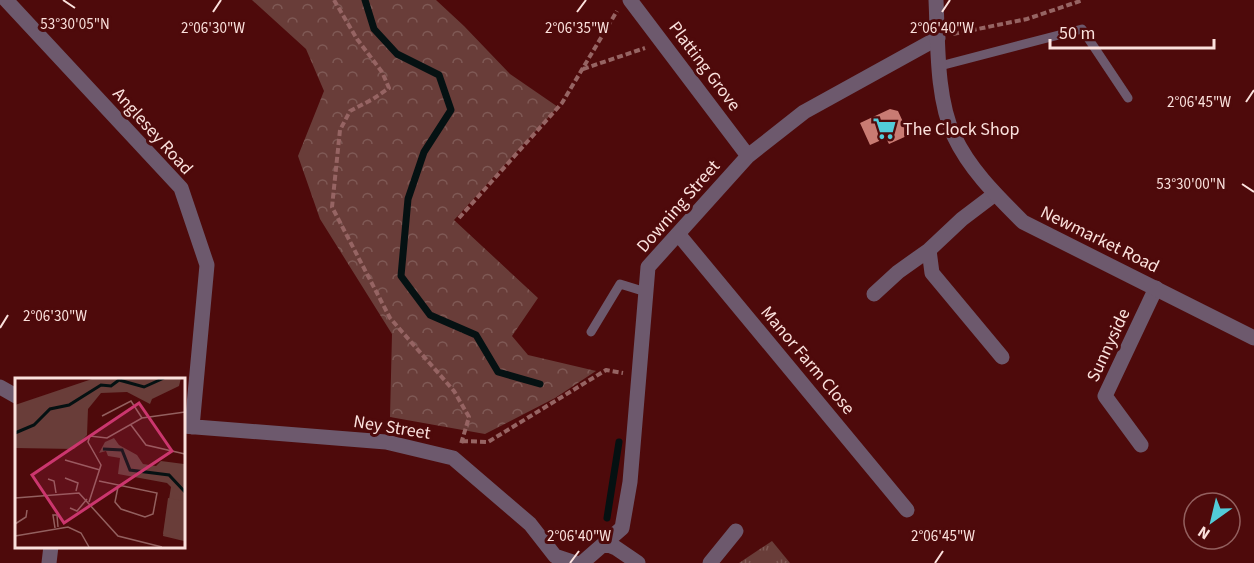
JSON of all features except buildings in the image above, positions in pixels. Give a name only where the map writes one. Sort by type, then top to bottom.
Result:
[{"type":"street","name":"Anglesey Road","points":[[6,0],[181,188],[207,265],[188,426]]},
{"type":"street","name":"Platting Grove","points":[[630,0],[747,156]]},
{"type":"street","name":"Newmarket Road","points":[[936,0],[944,102],[954,135],[971,165],[995,194],[1023,222],[1254,338]]},
{"type":"street","name":"Downing Street","points":[[582,563],[622,528],[630,482],[648,267],[679,235],[747,156],[804,112],[938,38]]},
{"type":"street","points":[[874,294],[995,194]]},
{"type":"street","name":"Manor Farm Close","points":[[679,235],[907,510]]},
{"type":"street","points":[[928,250],[932,273],[1002,357]]},
{"type":"street","name":"Sunnyside","points":[[1141,445],[1105,396],[1156,288]]},
{"type":"street","points":[[0,387],[15,395]]},
{"type":"street","name":"Ney Street","points":[[188,426],[386,442],[453,459],[530,524],[555,556],[576,563]]},
{"type":"street","points":[[710,563],[736,531]]},
{"type":"street","points":[[604,543],[638,563]]},
{"type":"street","points":[[49,563],[51,548]]},
{"type":"lane","points":[[940,66],[1082,29],[1128,98]]},
{"type":"lane","points":[[591,332],[620,284],[646,292]]},
{"type":"path","points":[[334,0],[357,39],[382,72],[389,88],[350,111],[340,130],[332,207],[390,318],[454,391],[470,417],[463,441],[453,459]]},
{"type":"path","points":[[938,38],[1027,19],[1083,0]]},
{"type":"path","points":[[459,218],[562,103],[618,10]]},
{"type":"path","points":[[582,70],[662,42]]},
{"type":"path","points":[[452,439],[488,442],[606,370],[639,375]]},
{"type":"green space","points":[[252,0],[436,0],[510,74],[558,107],[454,220],[538,298],[512,336],[528,355],[596,371],[555,398],[485,434],[390,417],[392,334],[320,219],[298,156],[324,91],[306,49]]},
{"type":"green space","points":[[772,541],[790,563],[739,563]]},
{"type":"waterway","points":[[365,0],[374,29],[397,54],[439,75],[451,110],[424,152],[408,199],[401,276],[430,315],[476,335],[498,372],[540,384]]},
{"type":"waterway","points":[[607,518],[619,442]]},
{"type":"place","name":"The Clock Shop","points":[[885,129]]}]
